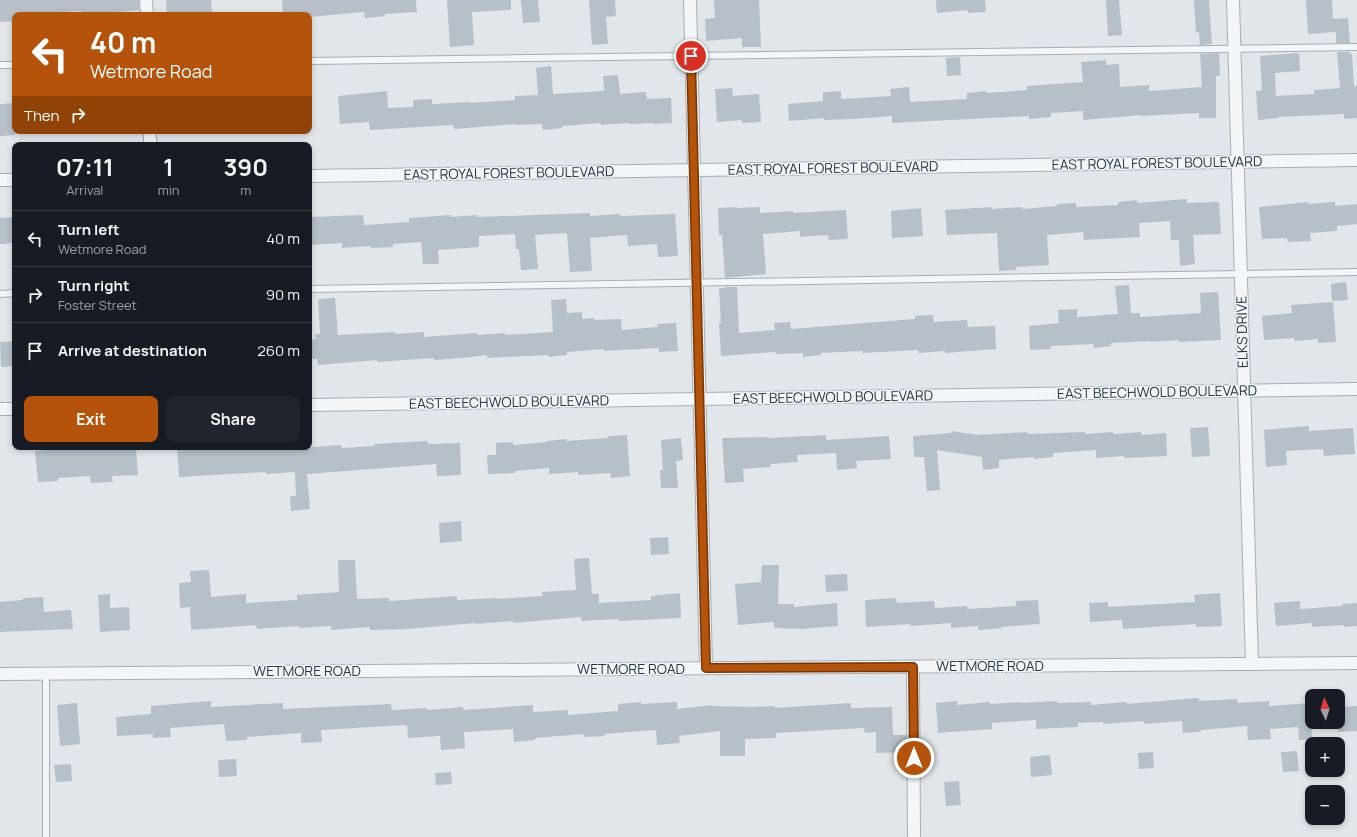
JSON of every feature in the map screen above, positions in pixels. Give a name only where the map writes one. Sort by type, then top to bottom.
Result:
[{"type":"street","points":[[146,0],[147,12]]},
{"type":"street","points":[[690,0],[706,668]]},
{"type":"street","name":"ELKS DRIVE","points":[[1233,0],[1252,664]]},
{"type":"street","name":"EAST ROYAL FOREST BOULEVARD","points":[[312,176],[1357,160]]},
{"type":"street","points":[[0,180],[12,180]]},
{"type":"street","name":"EAST BEECHWOLD BOULEVARD","points":[[312,405],[1357,389]]},
{"type":"street","points":[[0,409],[12,409]]},
{"type":"street","name":"WETMORE ROAD","points":[[0,674],[1357,663]]},
{"type":"street","points":[[913,667],[914,837]]},
{"type":"lane","points":[[312,61],[1357,46]]},
{"type":"lane","points":[[0,65],[12,65]]},
{"type":"lane","points":[[312,289],[1357,272]]},
{"type":"lane","points":[[0,294],[12,293]]},
{"type":"lane","points":[[46,673],[46,837]]},
{"type":"building","points":[[0,0],[139,0],[139,10],[118,12],[12,12],[12,21],[0,22]]},
{"type":"building","points":[[166,0],[211,0],[212,12],[167,12]]},
{"type":"building","points":[[282,0],[416,0],[417,12],[385,14],[385,16],[365,18],[364,12],[312,17],[312,12],[283,12]]},
{"type":"building","points":[[447,0],[511,0],[511,10],[472,12],[474,45],[450,47]]},
{"type":"building","points":[[521,0],[538,0],[540,22],[523,23]]},
{"type":"building","points":[[589,0],[615,0],[616,16],[606,17],[608,44],[592,45]]},
{"type":"building","points":[[714,0],[759,0],[761,47],[742,47],[742,38],[706,41],[705,19],[715,18]]},
{"type":"building","points":[[936,0],[985,0],[986,12],[968,13],[968,10],[937,13]]},
{"type":"building","points":[[1106,0],[1119,0],[1122,35],[1108,36]]},
{"type":"building","points":[[1194,0],[1209,0],[1212,44],[1200,45],[1199,32],[1196,33]]},
{"type":"building","points":[[1306,0],[1332,0],[1333,19],[1348,18],[1350,43],[1336,43],[1336,32],[1308,34]]},
{"type":"building","points":[[1337,52],[1350,52],[1350,54],[1352,54],[1354,86],[1357,86],[1357,118],[1344,119],[1344,114],[1278,117],[1258,120],[1256,91],[1262,90],[1260,56],[1299,53],[1300,71],[1275,73],[1276,96],[1314,94],[1314,90],[1340,88]]},
{"type":"building","points":[[1219,53],[1220,76],[1216,76],[1216,118],[1199,118],[1199,113],[1140,115],[1083,120],[1083,111],[1051,113],[1051,117],[1029,119],[1029,116],[892,123],[892,116],[824,120],[824,118],[789,121],[788,104],[823,101],[823,92],[841,91],[841,99],[891,96],[890,89],[909,87],[910,102],[967,99],[967,93],[1027,90],[1027,86],[1083,82],[1081,62],[1106,60],[1106,65],[1119,64],[1120,87],[1149,85],[1149,91],[1202,87],[1200,54]]},
{"type":"building","points":[[960,57],[961,75],[947,76],[946,58]]},
{"type":"building","points":[[551,66],[553,94],[604,91],[603,76],[618,75],[620,94],[646,92],[647,99],[671,98],[672,123],[629,123],[601,125],[601,123],[562,126],[562,128],[543,130],[542,124],[516,124],[454,129],[453,125],[370,130],[369,122],[340,124],[338,96],[387,91],[388,108],[413,107],[413,100],[432,99],[432,104],[515,100],[515,96],[538,95],[536,68]]},
{"type":"building","points":[[732,88],[733,96],[759,94],[761,122],[742,123],[742,120],[717,122],[715,89]]},
{"type":"building","points":[[12,103],[12,134],[15,135],[0,136],[0,104]]},
{"type":"building","points":[[1187,199],[1187,203],[1219,202],[1221,234],[1193,235],[1195,264],[1180,266],[1179,240],[1171,240],[1170,221],[1139,223],[1140,237],[1084,240],[1083,232],[1047,235],[1049,265],[1016,267],[1016,270],[999,271],[997,233],[947,235],[945,210],[992,207],[992,209],[1022,207],[1022,209],[1076,203],[1076,207],[1118,205],[1118,202],[1137,200],[1137,203]]},
{"type":"building","points":[[1308,202],[1308,204],[1335,202],[1335,206],[1357,204],[1357,224],[1337,226],[1337,231],[1310,233],[1311,241],[1288,242],[1287,238],[1262,239],[1259,207]]},
{"type":"building","points":[[760,207],[760,213],[846,210],[848,239],[829,240],[828,235],[800,237],[800,231],[763,234],[766,274],[725,278],[722,235],[719,235],[718,208]]},
{"type":"building","points":[[921,208],[923,236],[892,238],[891,211]]},
{"type":"building","points":[[590,213],[590,216],[620,214],[620,216],[675,214],[678,256],[658,257],[657,244],[628,246],[627,235],[590,238],[592,271],[570,272],[567,233],[535,235],[538,269],[521,270],[519,249],[516,249],[515,234],[479,236],[479,247],[438,250],[439,264],[423,264],[421,242],[393,244],[393,247],[371,248],[370,246],[342,248],[342,243],[312,245],[312,217],[363,215],[364,225],[409,222],[409,218],[451,215],[451,217],[477,215],[477,217]]},
{"type":"building","points":[[12,217],[12,243],[0,244],[0,218]]},
{"type":"building","points":[[1346,282],[1348,300],[1332,301],[1331,284]]},
{"type":"building","points":[[1129,285],[1131,313],[1140,313],[1140,317],[1201,313],[1200,293],[1218,292],[1221,340],[1111,343],[1111,346],[1094,348],[1093,344],[1051,346],[1051,349],[1030,350],[1029,326],[1059,323],[1058,310],[1077,309],[1077,317],[1118,314],[1115,286]]},
{"type":"building","points":[[737,287],[739,333],[775,330],[774,323],[790,322],[791,329],[915,319],[915,316],[933,315],[934,322],[967,320],[968,327],[995,326],[996,349],[945,353],[945,351],[918,353],[918,350],[862,353],[862,351],[821,353],[822,355],[803,357],[803,353],[776,354],[776,352],[721,356],[719,288]]},
{"type":"building","points":[[335,298],[338,335],[424,332],[424,337],[477,333],[478,335],[505,333],[505,335],[553,332],[551,300],[566,299],[567,313],[582,312],[582,319],[621,319],[622,330],[658,327],[657,324],[676,323],[678,351],[659,352],[659,348],[604,351],[604,349],[567,352],[567,355],[549,357],[548,355],[487,358],[487,355],[434,360],[434,358],[377,362],[377,360],[318,365],[317,359],[312,359],[312,340],[316,339],[315,334],[320,334],[318,299]]},
{"type":"building","points":[[1333,302],[1336,342],[1318,343],[1318,339],[1294,341],[1294,338],[1264,340],[1262,316],[1292,313],[1291,305]]},
{"type":"building","points":[[12,341],[12,366],[1,367],[0,342]]},
{"type":"building","points":[[1309,426],[1309,431],[1353,428],[1355,454],[1324,456],[1323,449],[1286,451],[1287,465],[1266,467],[1264,430]]},
{"type":"building","points":[[1208,427],[1210,456],[1192,457],[1190,428]]},
{"type":"building","points":[[952,431],[977,435],[1027,432],[1028,434],[1085,432],[1086,434],[1113,432],[1113,434],[1141,432],[1141,435],[1166,433],[1167,456],[1124,458],[1124,456],[1096,458],[1096,450],[1053,453],[1053,457],[999,460],[999,468],[983,470],[982,457],[937,450],[940,490],[927,491],[924,457],[914,457],[913,436],[951,433]]},
{"type":"building","points":[[627,435],[630,476],[611,478],[610,473],[578,475],[578,472],[549,474],[549,468],[515,471],[515,473],[488,474],[487,455],[496,455],[496,443],[513,442],[513,445],[566,439],[566,441]]},
{"type":"building","points":[[826,435],[826,440],[889,436],[891,459],[856,461],[857,468],[837,470],[836,453],[797,455],[798,462],[770,464],[771,467],[743,469],[744,482],[725,483],[722,438],[769,438]]},
{"type":"building","points":[[681,438],[683,460],[676,461],[678,488],[661,488],[660,470],[663,470],[661,440]]},
{"type":"building","points":[[427,441],[428,444],[460,443],[461,475],[437,476],[436,464],[307,474],[310,509],[291,511],[290,496],[296,496],[295,472],[266,474],[266,472],[179,477],[177,450],[312,450],[312,447],[341,445],[342,448],[374,446],[374,444]]},
{"type":"building","points":[[136,450],[138,475],[112,476],[113,482],[91,483],[90,476],[58,478],[58,481],[38,482],[35,451]]},
{"type":"building","points":[[461,521],[462,541],[440,543],[439,523]]},
{"type":"building","points":[[668,537],[669,554],[651,555],[650,538]]},
{"type":"building","points":[[589,558],[592,594],[599,594],[599,603],[651,600],[651,596],[680,593],[681,618],[581,621],[581,617],[513,623],[513,621],[407,629],[370,630],[370,627],[331,630],[331,626],[299,628],[299,626],[257,629],[256,625],[191,630],[190,607],[180,608],[179,583],[191,582],[190,571],[209,570],[211,597],[246,594],[246,603],[297,600],[297,595],[339,592],[338,560],[355,560],[357,599],[389,598],[389,601],[457,596],[457,600],[496,599],[543,596],[542,592],[576,590],[574,559]]},
{"type":"building","points":[[762,565],[779,565],[778,604],[794,604],[794,607],[837,603],[838,626],[803,629],[774,628],[774,622],[738,625],[735,584],[761,582]]},
{"type":"building","points":[[847,574],[848,591],[826,592],[825,575]]},
{"type":"building","points":[[1220,593],[1222,626],[1196,627],[1196,624],[1123,629],[1122,620],[1090,622],[1089,603],[1108,602],[1108,607],[1195,602],[1194,595]]},
{"type":"building","points":[[110,594],[110,608],[129,607],[130,630],[100,632],[98,595]]},
{"type":"building","points":[[43,597],[44,612],[71,610],[73,629],[0,632],[0,602],[23,600],[23,598]]},
{"type":"building","points":[[896,598],[897,603],[934,601],[935,608],[967,606],[967,609],[1016,606],[1016,601],[1038,600],[1040,624],[978,630],[978,626],[951,628],[951,623],[866,627],[865,600]]},
{"type":"building","points":[[1300,601],[1300,609],[1342,606],[1342,604],[1357,603],[1357,626],[1344,627],[1344,625],[1312,627],[1312,623],[1276,626],[1274,603]]},
{"type":"building","points":[[1199,698],[1199,701],[1237,699],[1238,703],[1269,701],[1269,706],[1305,703],[1305,729],[1311,729],[1312,737],[1305,737],[1305,740],[1299,740],[1298,727],[1270,729],[1271,739],[1248,740],[1247,726],[1183,733],[1182,721],[1144,724],[1144,721],[1103,724],[1103,722],[1078,723],[1078,727],[1036,729],[1036,720],[992,723],[992,729],[938,733],[936,703],[957,701],[957,705],[990,702],[990,704],[1057,701],[1057,703],[1091,702],[1091,705],[1127,702],[1127,704]]},
{"type":"building","points":[[211,701],[211,707],[283,703],[283,709],[391,704],[392,710],[427,708],[427,710],[463,707],[463,710],[533,705],[533,712],[568,710],[568,715],[618,711],[618,704],[641,702],[641,704],[677,702],[677,709],[712,705],[752,707],[775,706],[775,708],[851,703],[851,708],[892,707],[893,735],[906,735],[906,752],[876,753],[876,732],[865,733],[864,728],[776,733],[776,738],[745,739],[745,756],[720,756],[720,731],[679,736],[680,743],[657,745],[656,730],[604,734],[605,736],[584,737],[584,734],[535,738],[535,740],[514,742],[513,729],[464,732],[465,748],[441,750],[440,736],[408,738],[407,725],[321,730],[322,742],[301,743],[301,733],[247,737],[247,740],[226,741],[224,724],[170,728],[171,737],[153,738],[153,734],[117,736],[116,717],[151,714],[151,706]]},
{"type":"building","points":[[77,703],[80,744],[60,746],[57,705]]},
{"type":"building","points":[[1357,706],[1357,731],[1338,732],[1338,729],[1345,729],[1345,707]]},
{"type":"building","points":[[1297,751],[1299,771],[1283,772],[1281,752]]},
{"type":"building","points":[[1153,752],[1154,768],[1139,769],[1138,753]]},
{"type":"building","points":[[1050,755],[1052,775],[1031,777],[1030,757]]},
{"type":"building","points":[[236,759],[237,776],[219,777],[218,760]]},
{"type":"building","points":[[71,764],[72,781],[56,782],[54,765]]},
{"type":"building","points":[[451,772],[452,784],[436,785],[435,773]]},
{"type":"building","points":[[959,781],[961,805],[946,806],[944,782]]},
{"type":"route","points":[[691,56],[706,668],[913,667],[914,758]]}]
